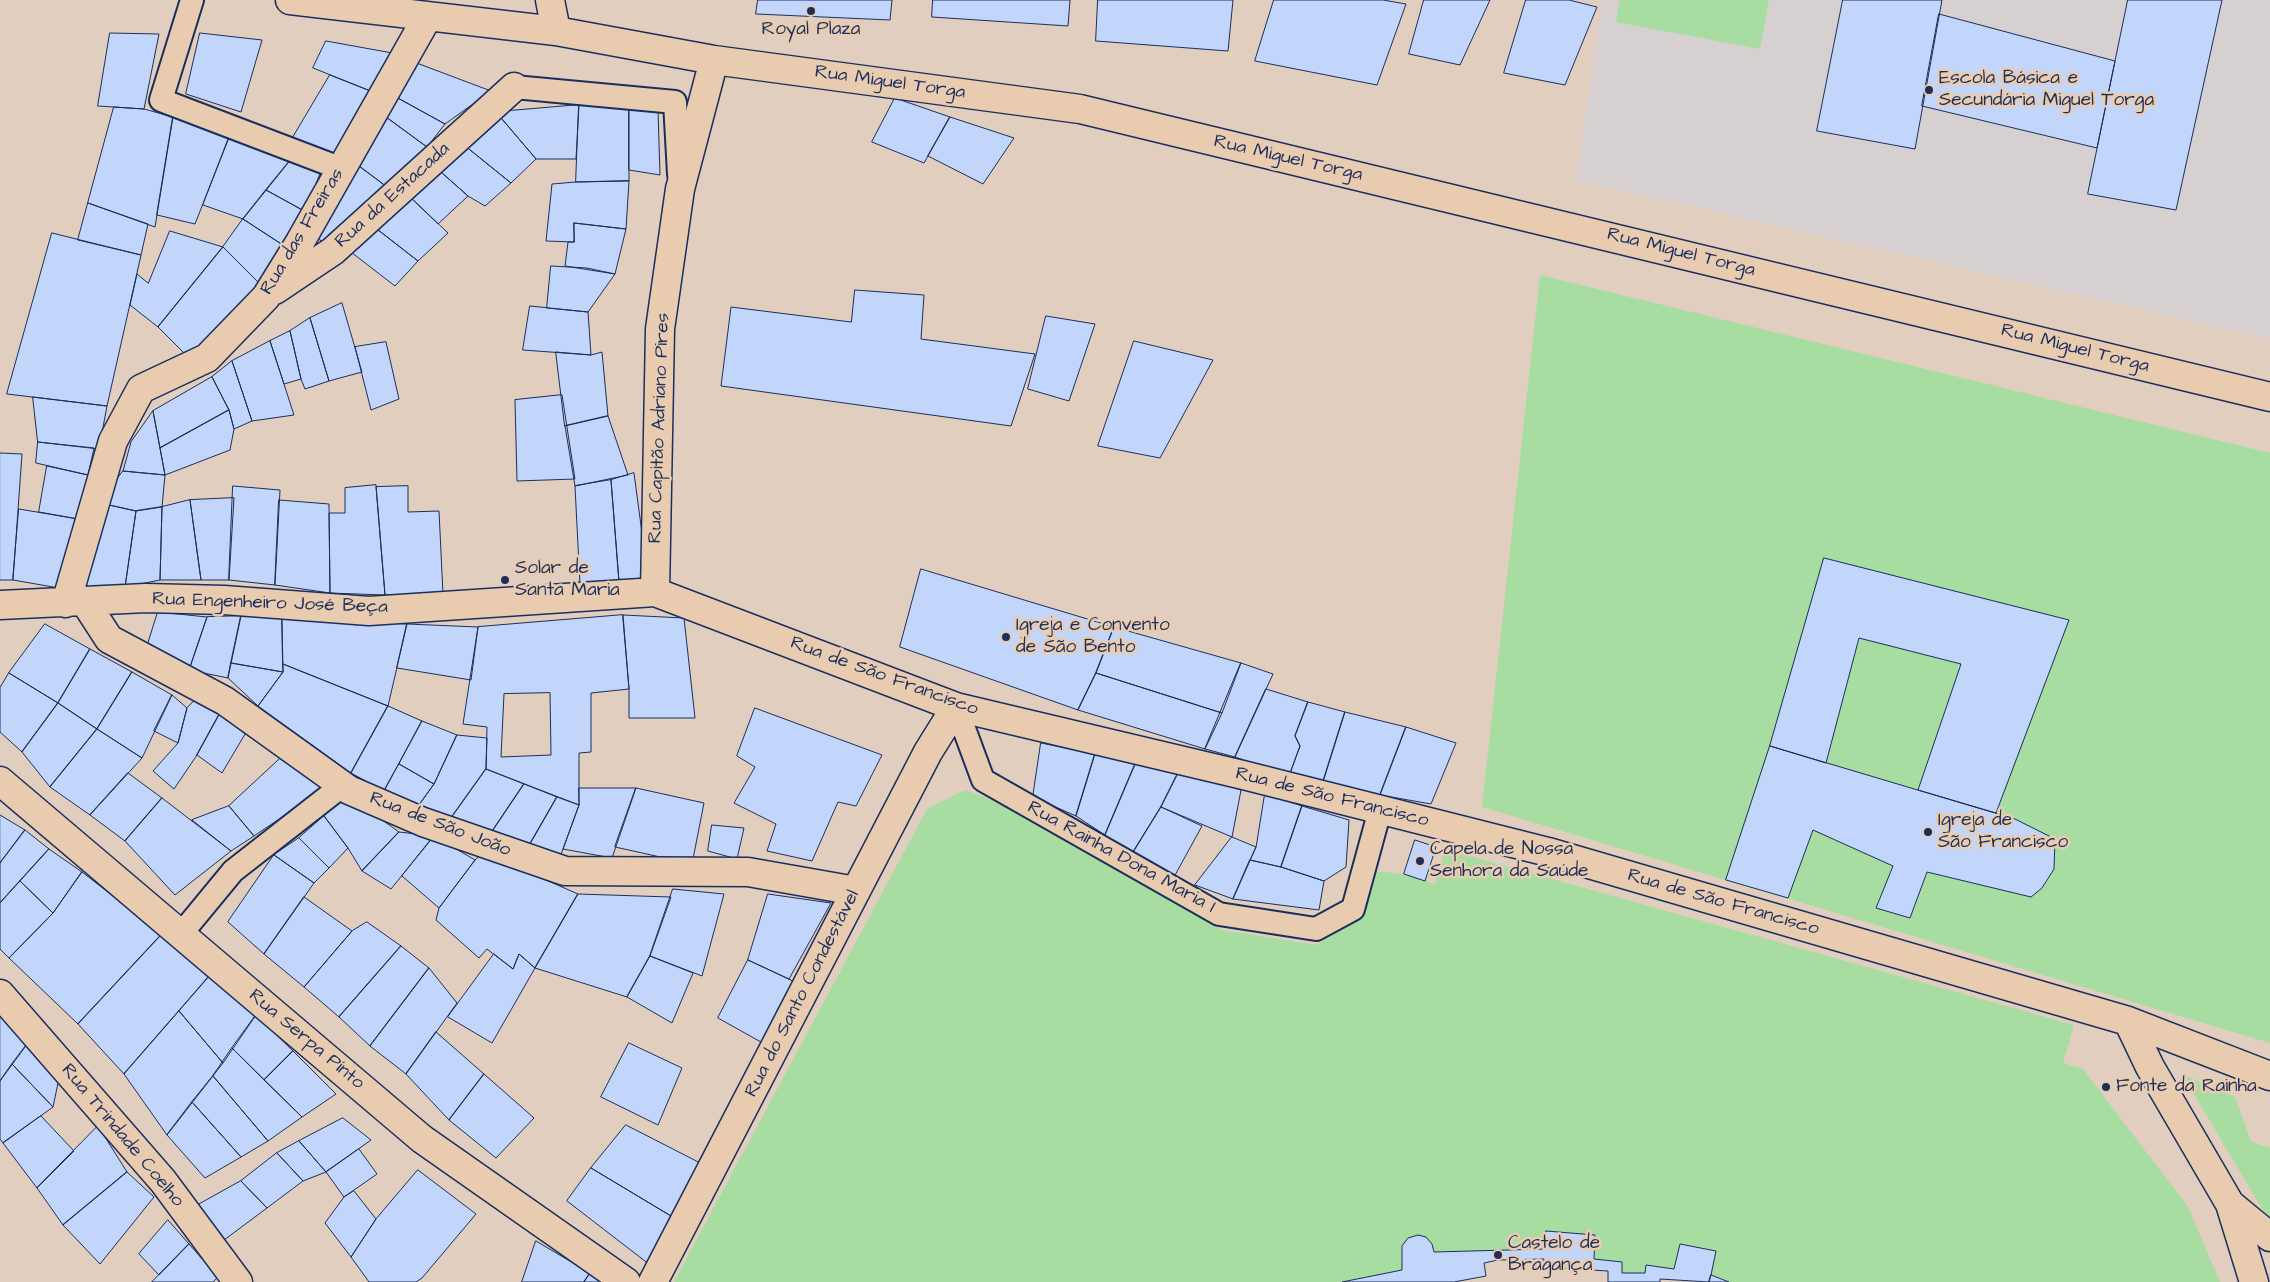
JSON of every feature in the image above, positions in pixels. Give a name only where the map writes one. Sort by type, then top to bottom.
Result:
[{"type":"street","name":"Rua Miguel Torga","points":[[290,0],[556,30],[714,60],[1080,109],[2270,396]]},
{"type":"street","points":[[550,0],[556,30]]},
{"type":"street","name":"Rua das Freiras","points":[[76,602],[113,441],[141,389],[207,358],[266,297],[300,242],[428,16]]},
{"type":"street","name":"Rua Capitão Adriano Pires","points":[[655,592],[660,329],[680,189],[714,60]]},
{"type":"street","name":"Rua da Estacada","points":[[266,297],[333,251],[514,87]]},
{"type":"street","name":"Rua Engenheiro José Beça","points":[[2,609],[146,598],[224,600],[369,611],[655,592]]},
{"type":"street","name":"Rua de São Francisco","points":[[655,592],[956,707],[1243,775],[1548,852],[2128,1021],[2270,1076]]},
{"type":"street","name":"Rua de São João","points":[[76,602],[109,639],[225,701],[350,790],[423,822],[565,871],[748,872],[856,891]]},
{"type":"street","name":"Rua do Santo Condestável","points":[[654,1282],[928,752],[956,707]]},
{"type":"street","name":"Rua Serpa Pínto","points":[[0,781],[422,1139],[626,1282]]},
{"type":"street","name":"Rua Trindade Coelho","points":[[0,994],[164,1181],[238,1282]]},
{"type":"street","points":[[2128,1021],[2150,1067],[2230,1204],[2254,1282]]},
{"type":"street","points":[[2230,1204],[2270,1237]]},
{"type":"lane","points":[[192,0],[161,100],[342,169]]},
{"type":"lane","points":[[514,87],[675,102],[680,189]]},
{"type":"lane","name":"Rua Rainha Dona Maria I","points":[[956,707],[983,780],[1218,914],[1316,929],[1353,909],[1380,810]]},
{"type":"lane","points":[[181,934],[233,871],[343,785]]},
{"type":"shaded area","name":"Escola Básica e Secundária Miguel Torga","points":[[1602,0],[2270,0],[2270,339],[1576,180]]},
{"type":"green space","points":[[1620,0],[1769,0],[1760,49],[1616,22]]},
{"type":"green space","points":[[1540,275],[2270,453],[2270,1043],[1482,807]]},
{"type":"green space","points":[[965,790],[990,799],[1222,930],[1317,945],[1360,914],[1373,871],[1404,874],[1435,884],[1445,849],[2074,1025],[2063,1063],[2083,1069],[2188,1207],[2220,1282],[1729,1282],[1711,1275],[1715,1251],[1680,1244],[1674,1269],[1646,1265],[1645,1273],[1622,1273],[1622,1262],[1594,1259],[1595,1235],[1546,1231],[1545,1249],[1434,1252],[1432,1244],[1426,1237],[1402,1270],[1339,1282],[674,1282],[927,809]]},
{"type":"green space","points":[[2182,1074],[2235,1097],[2251,1142],[2270,1148],[2270,1222]]},
{"type":"building","points":[[758,0],[892,0],[890,20],[756,14]]},
{"type":"building","points":[[933,0],[1070,0],[1068,26],[932,17]]},
{"type":"building","points":[[1098,0],[1233,0],[1228,51],[1096,41]]},
{"type":"building","points":[[1274,0],[1383,0],[1406,4],[1377,85],[1255,61]]},
{"type":"building","points":[[1424,0],[1490,0],[1460,65],[1409,54]]},
{"type":"building","points":[[1526,0],[1569,0],[1597,7],[1565,85],[1504,73]]},
{"type":"building","points":[[1843,0],[1942,0],[1915,149],[1817,131]]},
{"type":"building","points":[[2128,0],[2222,0],[2176,210],[2088,194]]},
{"type":"building","points":[[1939,14],[2115,61],[2097,148],[1922,106]]},
{"type":"building","points":[[110,33],[159,34],[144,109],[98,106]]},
{"type":"building","points":[[200,33],[262,40],[241,112],[186,94]]},
{"type":"building","points":[[326,41],[398,54],[378,94],[313,68]]},
{"type":"building","points":[[414,62],[491,91],[445,124],[396,97]]},
{"type":"building","points":[[330,75],[378,94],[337,163],[292,139]]},
{"type":"building","points":[[396,97],[445,124],[427,147],[386,117]]},
{"type":"building","points":[[895,98],[950,117],[924,163],[872,142]]},
{"type":"building","points":[[579,105],[576,159],[536,159],[496,112]]},
{"type":"building","points":[[579,105],[629,108],[629,181],[576,182]]},
{"type":"building","points":[[114,107],[144,109],[173,117],[155,227],[88,203]]},
{"type":"building","points":[[629,108],[658,110],[660,175],[629,170]]},
{"type":"building","points":[[496,112],[536,159],[511,183],[459,141]]},
{"type":"building","points":[[173,117],[230,135],[195,224],[157,215]]},
{"type":"building","points":[[386,117],[427,147],[387,187],[355,163]]},
{"type":"building","points":[[950,117],[1014,138],[983,184],[928,156]]},
{"type":"building","points":[[230,135],[292,158],[243,219],[203,205]]},
{"type":"building","points":[[459,141],[511,183],[485,206],[468,196],[433,165]]},
{"type":"building","points":[[292,158],[320,173],[306,212],[266,190]]},
{"type":"building","points":[[355,163],[387,187],[330,245],[310,235]]},
{"type":"building","points":[[433,165],[468,196],[438,224],[408,195]]},
{"type":"building","points":[[629,181],[626,229],[574,223],[574,242],[546,241],[552,184]]},
{"type":"building","points":[[266,190],[306,212],[289,249],[243,219]]},
{"type":"building","points":[[408,195],[448,233],[418,261],[373,226]]},
{"type":"building","points":[[88,203],[148,224],[141,255],[78,240]]},
{"type":"building","points":[[243,219],[289,249],[264,288],[223,247]]},
{"type":"building","points":[[574,223],[626,229],[615,274],[565,266],[568,242],[574,242]]},
{"type":"building","points":[[373,226],[418,261],[395,286],[347,249]]},
{"type":"building","points":[[170,231],[223,247],[158,327],[130,305],[137,274],[148,283]]},
{"type":"building","points":[[52,233],[141,255],[107,406],[7,394]]},
{"type":"building","points":[[223,247],[264,288],[188,357],[158,327]]},
{"type":"building","points":[[551,266],[587,268],[615,274],[588,312],[547,308]]},
{"type":"building","points":[[855,290],[924,295],[921,339],[1035,354],[1011,426],[721,386],[731,307],[851,322]]},
{"type":"building","points":[[342,303],[362,372],[329,381],[310,318]]},
{"type":"building","points":[[530,306],[588,312],[591,355],[523,350]]},
{"type":"building","points":[[1046,316],[1095,324],[1069,401],[1028,389]]},
{"type":"building","points":[[310,318],[329,381],[305,389],[290,331]]},
{"type":"building","points":[[290,331],[301,379],[284,384],[270,341]]},
{"type":"building","points":[[270,341],[294,415],[252,421],[232,361]]},
{"type":"building","points":[[1134,341],[1213,360],[1160,458],[1098,446]]},
{"type":"building","points":[[386,342],[399,399],[371,410],[355,347]]},
{"type":"building","points":[[556,352],[591,355],[602,352],[608,416],[565,426]]},
{"type":"building","points":[[232,361],[252,421],[234,429],[229,410],[212,377]]},
{"type":"building","points":[[212,377],[229,410],[160,448],[153,411]]},
{"type":"building","points":[[562,395],[575,479],[517,481],[515,400]]},
{"type":"building","points":[[33,397],[107,406],[99,449],[38,442]]},
{"type":"building","points":[[229,410],[234,429],[230,450],[165,475],[160,448]]},
{"type":"building","points":[[153,411],[165,475],[123,471],[131,442]]},
{"type":"building","points":[[608,416],[628,475],[575,486],[565,426]]},
{"type":"building","points":[[38,442],[94,448],[88,475],[36,463]]},
{"type":"building","points":[[0,453],[22,454],[13,580],[0,580]]},
{"type":"building","points":[[47,466],[88,475],[78,519],[39,512]]},
{"type":"building","points":[[123,471],[165,475],[162,507],[136,511],[100,503]]},
{"type":"building","points":[[634,473],[648,578],[619,582],[611,480]]},
{"type":"building","points":[[611,480],[619,582],[580,585],[575,486]]},
{"type":"building","points":[[376,485],[385,595],[330,593],[329,513],[345,513],[345,488]]},
{"type":"building","points":[[233,486],[280,490],[275,585],[229,580]]},
{"type":"building","points":[[408,486],[408,512],[439,511],[443,594],[385,595],[376,487]]},
{"type":"building","points":[[234,498],[229,580],[201,580],[190,500]]},
{"type":"building","points":[[190,500],[201,580],[160,580],[162,507]]},
{"type":"building","points":[[279,500],[329,504],[330,593],[275,585]]},
{"type":"building","points":[[100,503],[136,511],[125,587],[78,587]]},
{"type":"building","points":[[162,507],[160,580],[125,587],[136,511]]},
{"type":"building","points":[[19,509],[78,519],[59,588],[13,580]]},
{"type":"building","points":[[1824,558],[2069,620],[1996,813],[1918,790],[1961,664],[1859,638],[1826,763],[1770,746]]},
{"type":"building","name":"Igreja e Convento de São Bento","points":[[921,569],[1114,627],[1096,673],[1078,710],[900,647]]},
{"type":"building","points":[[158,612],[207,617],[189,670],[146,650]]},
{"type":"building","points":[[623,615],[629,689],[591,693],[591,752],[579,753],[579,805],[486,769],[487,727],[463,724],[478,627]],"holes":[[[550,693],[551,755],[501,757],[504,694]]]},
{"type":"building","points":[[623,615],[684,618],[695,718],[629,718],[629,689]]},
{"type":"building","points":[[241,616],[282,618],[283,672],[231,663]]},
{"type":"building","points":[[241,616],[228,678],[189,670],[207,617]]},
{"type":"building","points":[[282,618],[407,624],[388,706],[283,664]]},
{"type":"building","points":[[45,624],[90,649],[58,703],[9,673]]},
{"type":"building","points":[[407,624],[478,627],[471,680],[397,668]]},
{"type":"building","points":[[1114,627],[1241,663],[1222,713],[1096,673]]},
{"type":"building","points":[[90,649],[132,672],[97,729],[58,703]]},
{"type":"building","points":[[231,663],[283,672],[258,706],[228,678]]},
{"type":"building","points":[[1241,663],[1273,674],[1235,757],[1205,749]]},
{"type":"building","points":[[283,664],[388,706],[351,773],[258,706],[283,672]]},
{"type":"building","points":[[132,672],[172,695],[142,758],[97,729]]},
{"type":"building","points":[[9,673],[58,703],[22,752],[0,732],[0,688]]},
{"type":"building","points":[[1096,673],[1222,713],[1205,749],[1078,710]]},
{"type":"building","points":[[1266,689],[1308,702],[1295,736],[1300,746],[1289,776],[1235,757]]},
{"type":"building","points":[[172,695],[187,708],[178,743],[154,731]]},
{"type":"building","points":[[197,698],[220,713],[197,755],[174,789],[153,771],[178,743],[187,708]]},
{"type":"building","points":[[1308,702],[1345,712],[1323,782],[1289,776],[1300,746],[1295,736]]},
{"type":"building","points":[[58,703],[97,729],[50,787],[22,752]]},
{"type":"building","points":[[388,706],[422,721],[384,791],[351,773]]},
{"type":"building","points":[[755,708],[882,755],[856,806],[838,802],[812,861],[767,851],[776,824],[734,803],[755,767],[737,756]]},
{"type":"building","points":[[1345,712],[1406,727],[1380,795],[1323,782]]},
{"type":"building","points":[[220,713],[248,729],[222,773],[197,755]]},
{"type":"building","points":[[422,721],[457,735],[434,784],[399,764]]},
{"type":"building","points":[[1406,727],[1456,743],[1431,804],[1380,795]]},
{"type":"building","points":[[97,729],[142,758],[90,815],[50,787]]},
{"type":"building","points":[[457,735],[487,738],[486,769],[446,825],[416,809],[434,784]]},
{"type":"building","points":[[1041,743],[1095,754],[1076,816],[1033,797]]},
{"type":"building","name":"Igreja de São Francisco","points":[[1770,746],[2015,819],[2055,839],[2054,869],[2042,888],[2031,897],[1927,872],[1910,918],[1876,908],[1893,866],[1813,830],[1788,898],[1726,880]]},
{"type":"building","points":[[1095,754],[1136,762],[1105,835],[1076,816]]},
{"type":"building","points":[[284,755],[328,786],[254,836],[229,806]]},
{"type":"building","points":[[1136,762],[1179,771],[1161,807],[1132,854],[1105,835]]},
{"type":"building","points":[[399,764],[434,784],[416,809],[384,791]]},
{"type":"building","points":[[486,769],[524,784],[487,839],[446,825]]},
{"type":"building","points":[[1179,771],[1241,790],[1232,837],[1161,807]]},
{"type":"building","points":[[128,773],[162,798],[125,841],[90,815]]},
{"type":"building","points":[[524,784],[557,797],[526,851],[487,839]]},
{"type":"building","points":[[579,788],[636,788],[612,858],[563,849],[579,805]]},
{"type":"building","points":[[636,788],[704,803],[692,864],[615,847]]},
{"type":"building","points":[[346,794],[399,832],[362,871],[348,848],[324,816]]},
{"type":"building","points":[[1265,794],[1302,806],[1281,867],[1250,860],[1256,847]]},
{"type":"building","points":[[557,797],[579,805],[559,860],[526,851]]},
{"type":"building","points":[[162,798],[231,851],[175,895],[125,841]]},
{"type":"building","points":[[229,806],[254,836],[231,851],[192,820]]},
{"type":"building","points":[[1302,806],[1349,820],[1346,867],[1324,881],[1281,867]]},
{"type":"building","points":[[1161,807],[1202,826],[1174,877],[1132,854]]},
{"type":"building","points":[[0,815],[25,830],[0,863]]},
{"type":"building","points":[[324,816],[348,848],[329,868],[299,838]]},
{"type":"building","points":[[712,825],[744,828],[737,859],[708,851]]},
{"type":"building","points":[[25,830],[49,849],[0,903],[0,863]]},
{"type":"building","points":[[399,832],[434,836],[391,889],[362,871]]},
{"type":"building","points":[[434,836],[475,860],[439,908],[402,876]]},
{"type":"building","points":[[1232,837],[1256,847],[1233,899],[1195,885]]},
{"type":"building","points":[[299,838],[329,868],[314,883],[274,855]]},
{"type":"building","name":"Capela de Nossa Senhora da Saúde","points":[[1415,840],[1436,847],[1425,881],[1404,874]]},
{"type":"building","points":[[49,849],[82,872],[53,913],[20,881]]},
{"type":"building","points":[[484,853],[578,894],[535,968],[519,954],[513,969],[487,949],[479,958],[436,920],[439,908],[475,860]]},
{"type":"building","points":[[274,855],[314,883],[264,954],[228,922]]},
{"type":"building","points":[[1250,860],[1281,867],[1324,881],[1319,910],[1233,899]]},
{"type":"building","points":[[82,872],[162,934],[78,1024],[9,958],[53,913]]},
{"type":"building","points":[[20,881],[53,913],[9,958],[0,949],[0,903]]},
{"type":"building","points":[[673,889],[724,894],[702,976],[650,956]]},
{"type":"building","points":[[578,894],[671,897],[650,956],[627,997],[535,968]]},
{"type":"building","points":[[768,894],[831,903],[789,979],[748,960]]},
{"type":"building","points":[[304,897],[352,931],[304,987],[264,954]]},
{"type":"building","points":[[367,922],[401,946],[339,1017],[304,987],[352,931]]},
{"type":"building","points":[[162,934],[211,974],[124,1074],[78,1024]]},
{"type":"building","points":[[401,946],[429,968],[370,1046],[339,1017]]},
{"type":"building","points":[[494,954],[513,969],[519,954],[535,968],[492,1043],[448,1017]]},
{"type":"building","points":[[650,956],[693,973],[672,1023],[627,997]]},
{"type":"building","points":[[748,960],[797,983],[768,1046],[718,1018]]},
{"type":"building","points":[[429,968],[457,1003],[406,1074],[370,1046]]},
{"type":"building","points":[[211,974],[256,1015],[223,1063],[179,1011]]},
{"type":"building","points":[[179,1011],[223,1063],[167,1135],[124,1074]]},
{"type":"building","points":[[0,1013],[28,1043],[0,1081]]},
{"type":"building","points":[[256,1015],[293,1051],[264,1080],[232,1048]]},
{"type":"building","points":[[436,1032],[484,1074],[449,1120],[406,1074]]},
{"type":"building","points":[[28,1043],[58,1083],[53,1107],[12,1064]]},
{"type":"building","points":[[629,1043],[682,1068],[658,1125],[601,1097]]},
{"type":"building","points":[[232,1048],[302,1117],[268,1141],[213,1076]]},
{"type":"building","points":[[293,1051],[336,1094],[302,1117],[264,1080]]},
{"type":"building","points":[[12,1064],[53,1107],[3,1143],[0,1139],[0,1081]]},
{"type":"building","points":[[484,1074],[534,1118],[496,1158],[449,1120]]},
{"type":"building","points":[[213,1076],[268,1141],[241,1157],[192,1102]]},
{"type":"building","points":[[192,1102],[241,1157],[205,1178],[167,1135]]},
{"type":"building","points":[[41,1116],[74,1151],[37,1188],[3,1143]]},
{"type":"building","points":[[343,1118],[371,1140],[326,1172],[299,1141]]},
{"type":"building","points":[[626,1125],[710,1168],[676,1219],[591,1168]]},
{"type":"building","points":[[98,1126],[127,1172],[63,1225],[37,1188]]},
{"type":"building","points":[[299,1141],[326,1172],[303,1181],[277,1153]]},
{"type":"building","points":[[359,1149],[377,1174],[344,1197],[326,1172]]},
{"type":"building","points":[[277,1153],[303,1181],[267,1208],[241,1181]]},
{"type":"building","points":[[591,1168],[676,1219],[654,1268],[567,1201]]},
{"type":"building","points":[[418,1170],[476,1214],[422,1278],[416,1282],[369,1282],[351,1257],[376,1219]]},
{"type":"building","points":[[127,1172],[154,1197],[100,1264],[63,1225]]},
{"type":"building","points":[[241,1181],[267,1208],[216,1246],[196,1206]]},
{"type":"building","points":[[354,1191],[376,1219],[351,1257],[325,1223],[344,1197]]},
{"type":"building","points":[[168,1220],[189,1244],[159,1275],[139,1254]]},
{"type":"building","name":"Castelo de Bragança","points":[[1546,1231],[1595,1235],[1594,1259],[1622,1262],[1622,1273],[1645,1273],[1646,1265],[1674,1269],[1680,1244],[1716,1251],[1709,1282],[1660,1279],[1660,1282],[1608,1282],[1608,1271],[1543,1267],[1544,1259],[1498,1260],[1484,1263],[1486,1276],[1454,1282],[1342,1282],[1402,1270],[1402,1246],[1408,1238],[1418,1235],[1426,1237],[1432,1244],[1434,1252],[1545,1249]]},
{"type":"building","points":[[536,1241],[590,1273],[584,1282],[522,1282]]},
{"type":"building","points":[[189,1244],[218,1277],[213,1282],[152,1282]]},
{"type":"building","points":[[590,1273],[600,1282],[584,1282]]},
{"type":"building","points":[[1711,1275],[1729,1282],[1709,1282]]},
{"type":"place","name":"Royal Plaza","points":[[811,11]]},
{"type":"place","name":"Escola Básica e Secundária Miguel Torga","points":[[1929,90]]},
{"type":"place","name":"Solar de Santa Maria","points":[[505,580]]},
{"type":"place","name":"Igreja e Convento de São Bento","points":[[1006,637]]},
{"type":"place","name":"Igreja de São Francisco","points":[[1928,832]]},
{"type":"place","name":"Capela de Nossa Senhora da Saúde","points":[[1420,861]]},
{"type":"place","name":"Fonte da Rainha","points":[[2106,1087]]},
{"type":"place","name":"Castelo de Bragança","points":[[1498,1255]]}]
